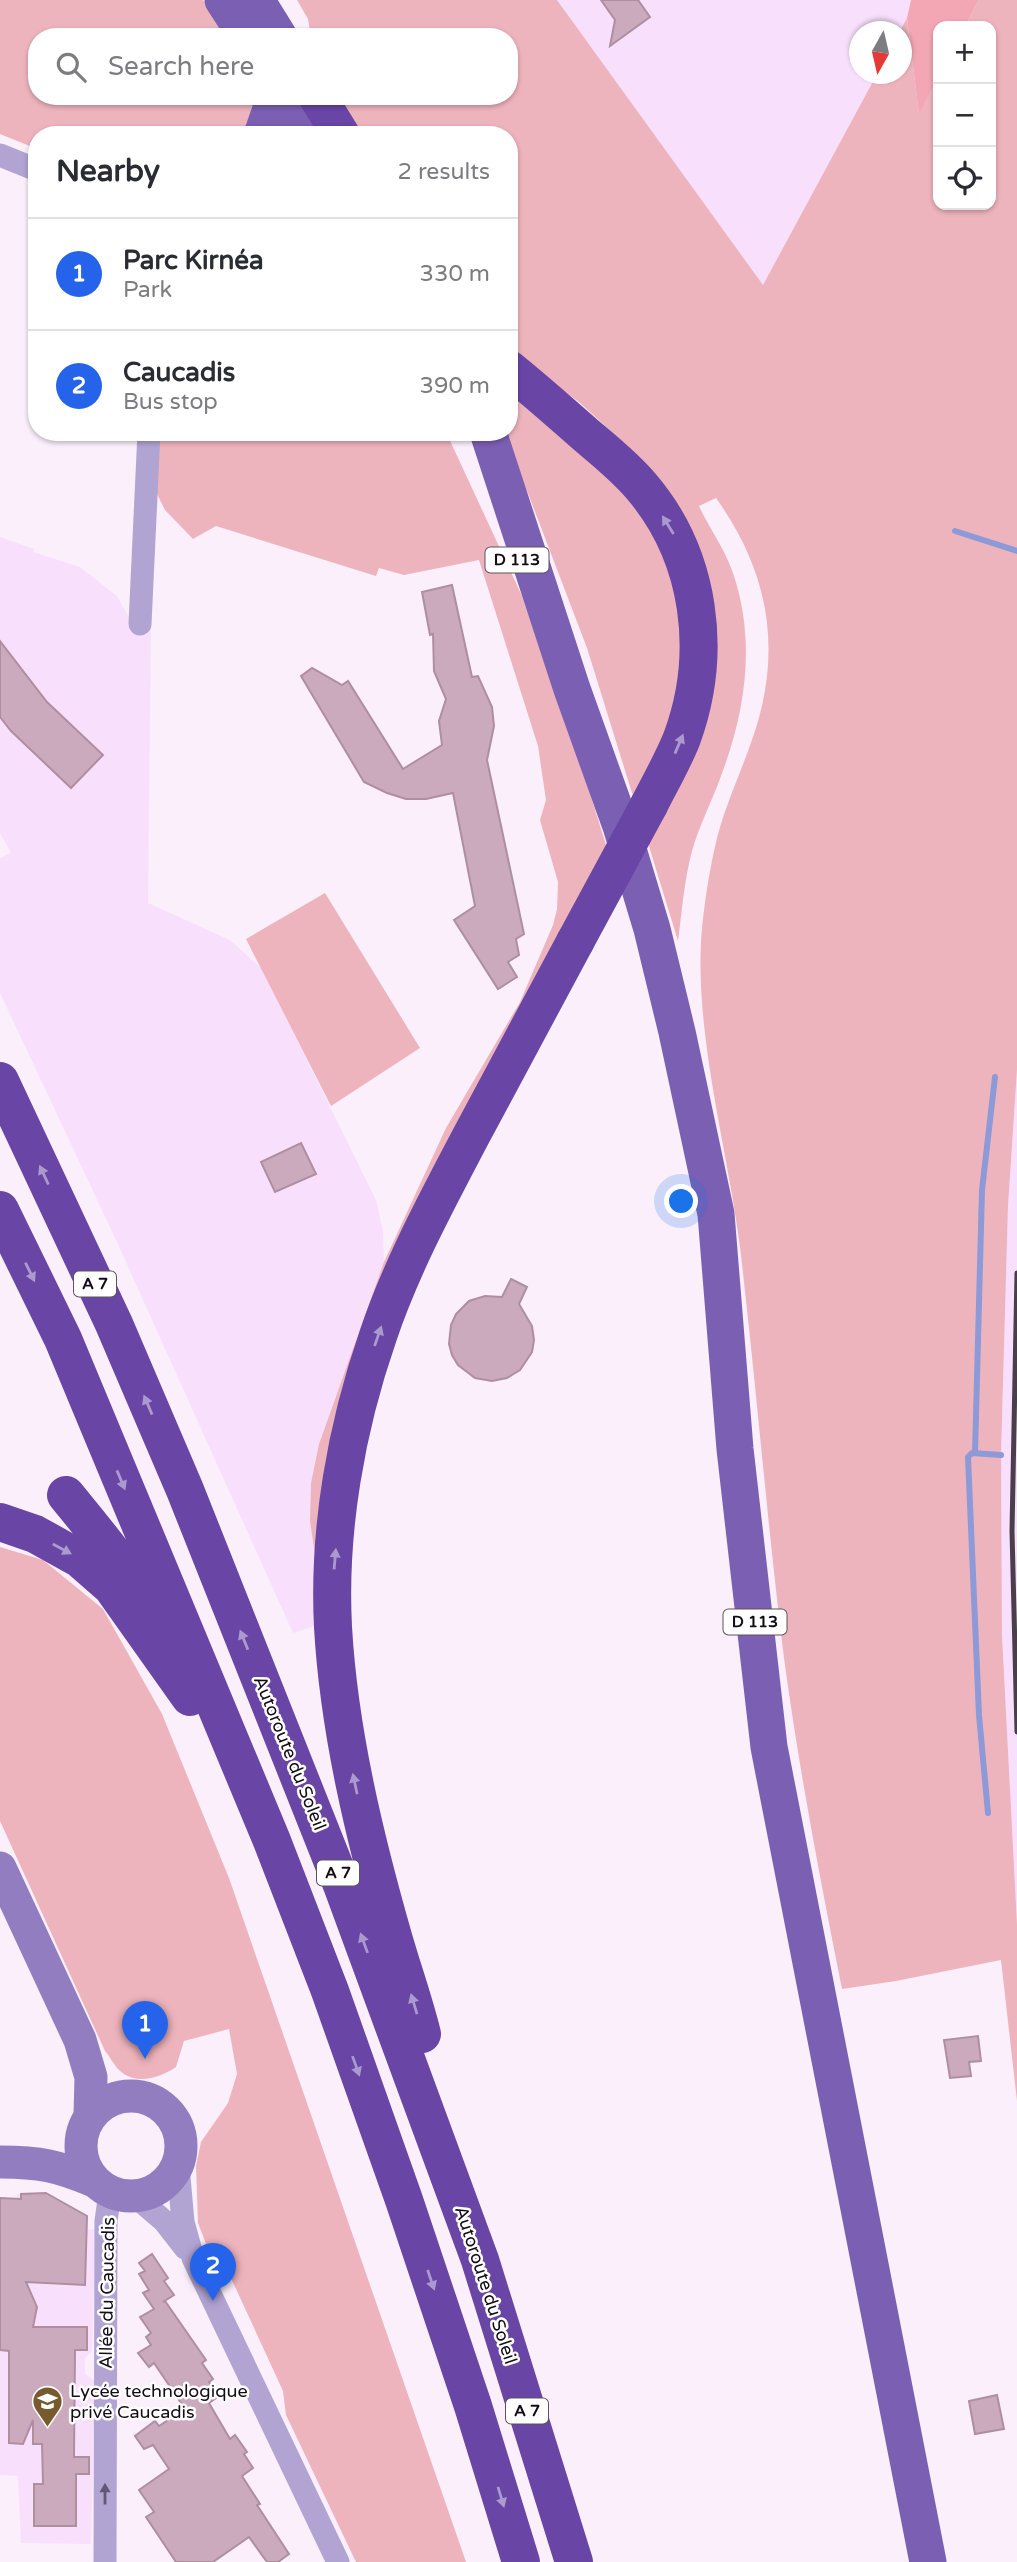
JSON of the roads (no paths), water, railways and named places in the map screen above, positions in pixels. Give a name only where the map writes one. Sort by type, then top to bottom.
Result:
[{"type":"highway","points":[[322,105],[334,126]]},
{"type":"highway","points":[[480,2260],[418,2017],[393,1938],[355,1784],[341,1701],[334,1629],[334,1562],[341,1493],[350,1435],[365,1377],[387,1312],[431,1213],[649,805],[681,739],[695,688],[699,633],[685,557],[675,536],[642,487],[620,464],[518,377]]},
{"type":"highway","name":"Autoroute du Soleil","points":[[0,1081],[114,1324],[184,1490],[342,1885],[480,2260],[573,2562]]},
{"type":"highway","points":[[0,1210],[63,1339],[272,1841],[330,1991],[473,2406],[521,2562]]},
{"type":"highway","points":[[66,1495],[119,1560],[143,1596],[190,1697]]},
{"type":"highway","points":[[0,1522],[35,1534],[80,1559],[112,1587],[190,1697],[272,1841]]},
{"type":"main road","points":[[223,0],[241,28]]},
{"type":"main road","points":[[256,0],[273,28]]},
{"type":"main road","points":[[265,126],[271,105]]},
{"type":"main road","points":[[290,105],[303,126]]},
{"type":"main road","name":"D 113","points":[[467,441],[572,689]]},
{"type":"main road","name":"D 113","points":[[491,441],[572,689],[621,826],[652,929],[716,1214],[736,1449],[769,1747],[929,2562]]},
{"type":"street","points":[[0,155],[28,166]]},
{"type":"street","points":[[140,624],[149,441]]},
{"type":"street","points":[[0,1868],[80,2039],[91,2077],[81,2157],[86,2170],[164,2221],[193,2258]]},
{"type":"street","points":[[80,2039],[106,2073],[132,2095]]},
{"type":"street","points":[[38,2162],[60,2150],[109,2101],[132,2095],[148,2098],[163,2106],[174,2119],[180,2134],[178,2166],[183,2222],[193,2258],[338,2562]]},
{"type":"street","points":[[0,2162],[38,2162],[63,2168],[113,2190],[161,2187],[171,2178],[178,2166]]},
{"type":"street","name":"Allée du Caucadis","points":[[104,2562],[106,2221],[113,2190]]},
{"type":"waterway","points":[[955,531],[1017,551]]},
{"type":"waterway","points":[[975,1453],[982,1190],[995,1077]]},
{"type":"waterway","points":[[988,1813],[979,1715],[968,1457],[972,1453],[1001,1455]]},
{"type":"railway","points":[[1017,1273],[1012,1531],[1017,1732]]},
{"type":"place","name":"Parc Kirnéa","points":[[145,2059]]},
{"type":"place","name":"Caucadis","points":[[213,2301]]},
{"type":"place","name":"Lycée technologique privé Caucadis","points":[[47,2428]]}]
